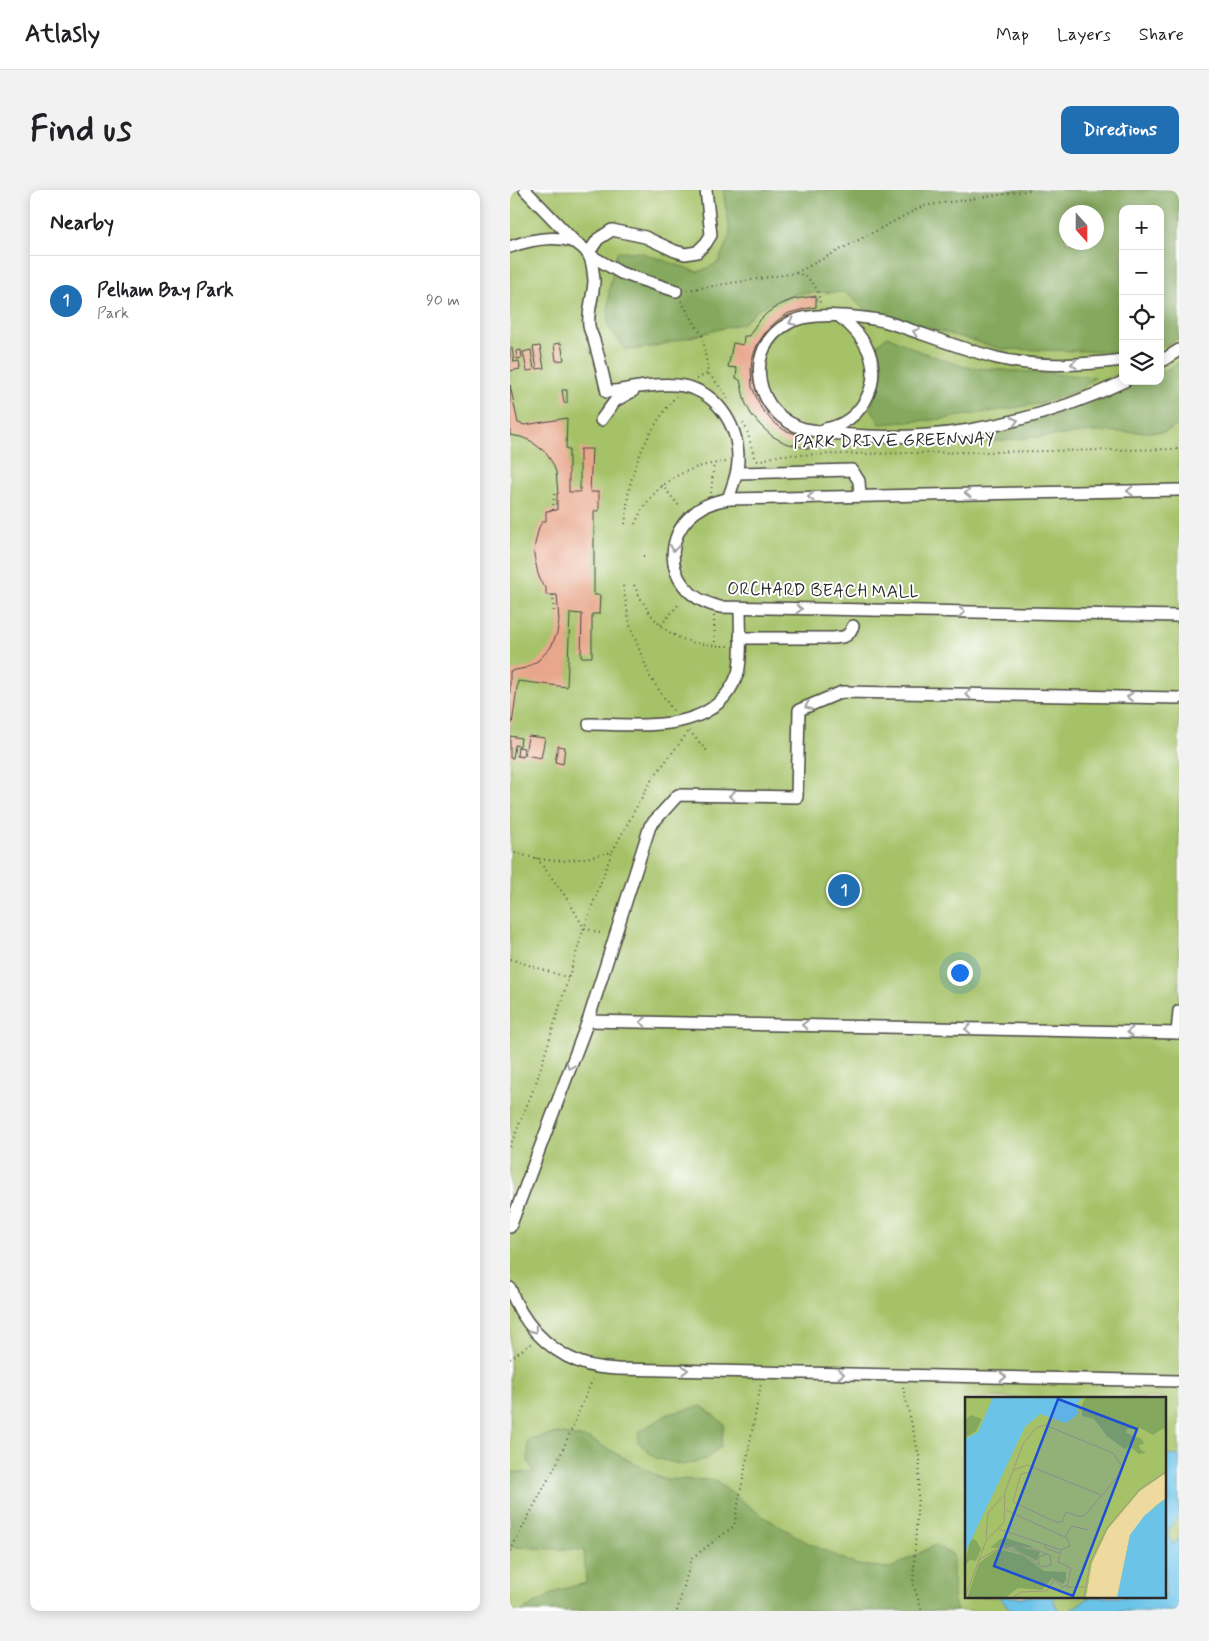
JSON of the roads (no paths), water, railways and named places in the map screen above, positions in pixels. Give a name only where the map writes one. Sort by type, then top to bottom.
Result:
[{"type":"street","points":[[525,190],[588,254],[621,273],[676,291]]},
{"type":"street","points":[[588,254],[598,239],[612,230],[645,237],[685,254],[697,252],[711,235],[706,190]]},
{"type":"street","points":[[510,248],[534,240],[548,238],[564,240],[578,245]]},
{"type":"street","points":[[588,254],[594,282],[589,326],[595,342],[607,392],[656,385],[678,385],[705,394],[716,403],[732,427],[736,444],[737,467],[728,499]]},
{"type":"street","points":[[1119,361],[1060,365],[1018,362],[977,352],[884,321],[820,315],[798,319],[788,323],[775,333],[763,352],[759,369],[764,395],[778,415],[796,426],[815,431],[858,436],[921,435],[1007,423],[1077,402],[1119,384]]},
{"type":"street","points":[[815,431],[836,427],[852,418],[863,406],[872,380],[871,360],[865,345],[856,331],[840,317]]},
{"type":"street","points":[[1164,351],[1179,349]]},
{"type":"street","points":[[1164,359],[1179,349]]},
{"type":"street","points":[[601,420],[615,401],[639,388]]},
{"type":"street","points":[[737,467],[852,470],[858,481],[860,495]]},
{"type":"street","name":"ORCHARD BEACH MALL","points":[[1179,490],[728,499],[702,506],[684,521],[678,534],[673,555],[678,576],[691,593],[711,605],[740,608],[1179,616]]},
{"type":"street","points":[[589,724],[681,722],[713,708],[722,700],[738,672],[740,608]]},
{"type":"street","points":[[740,642],[845,637],[850,634],[853,626]]},
{"type":"street","points":[[510,1227],[588,1021],[650,826],[678,795],[798,797],[799,710],[842,692],[1179,698]]},
{"type":"street","points":[[588,1021],[1178,1033],[1179,1011]]},
{"type":"street","points":[[510,1288],[524,1318],[540,1337],[559,1352],[579,1362],[597,1367],[617,1369],[1179,1381]]},
{"type":"water","points":[[1166,1455],[1179,1456],[1179,1516],[1170,1527],[1168,1535],[1173,1545],[1179,1538],[1179,1611],[1069,1611],[1088,1598],[1166,1598]]},
{"type":"water","points":[[1000,1598],[1053,1598],[1055,1605],[1060,1611],[1012,1611]]},
{"type":"place","name":"Pelham Bay Park","points":[[844,890]]}]
